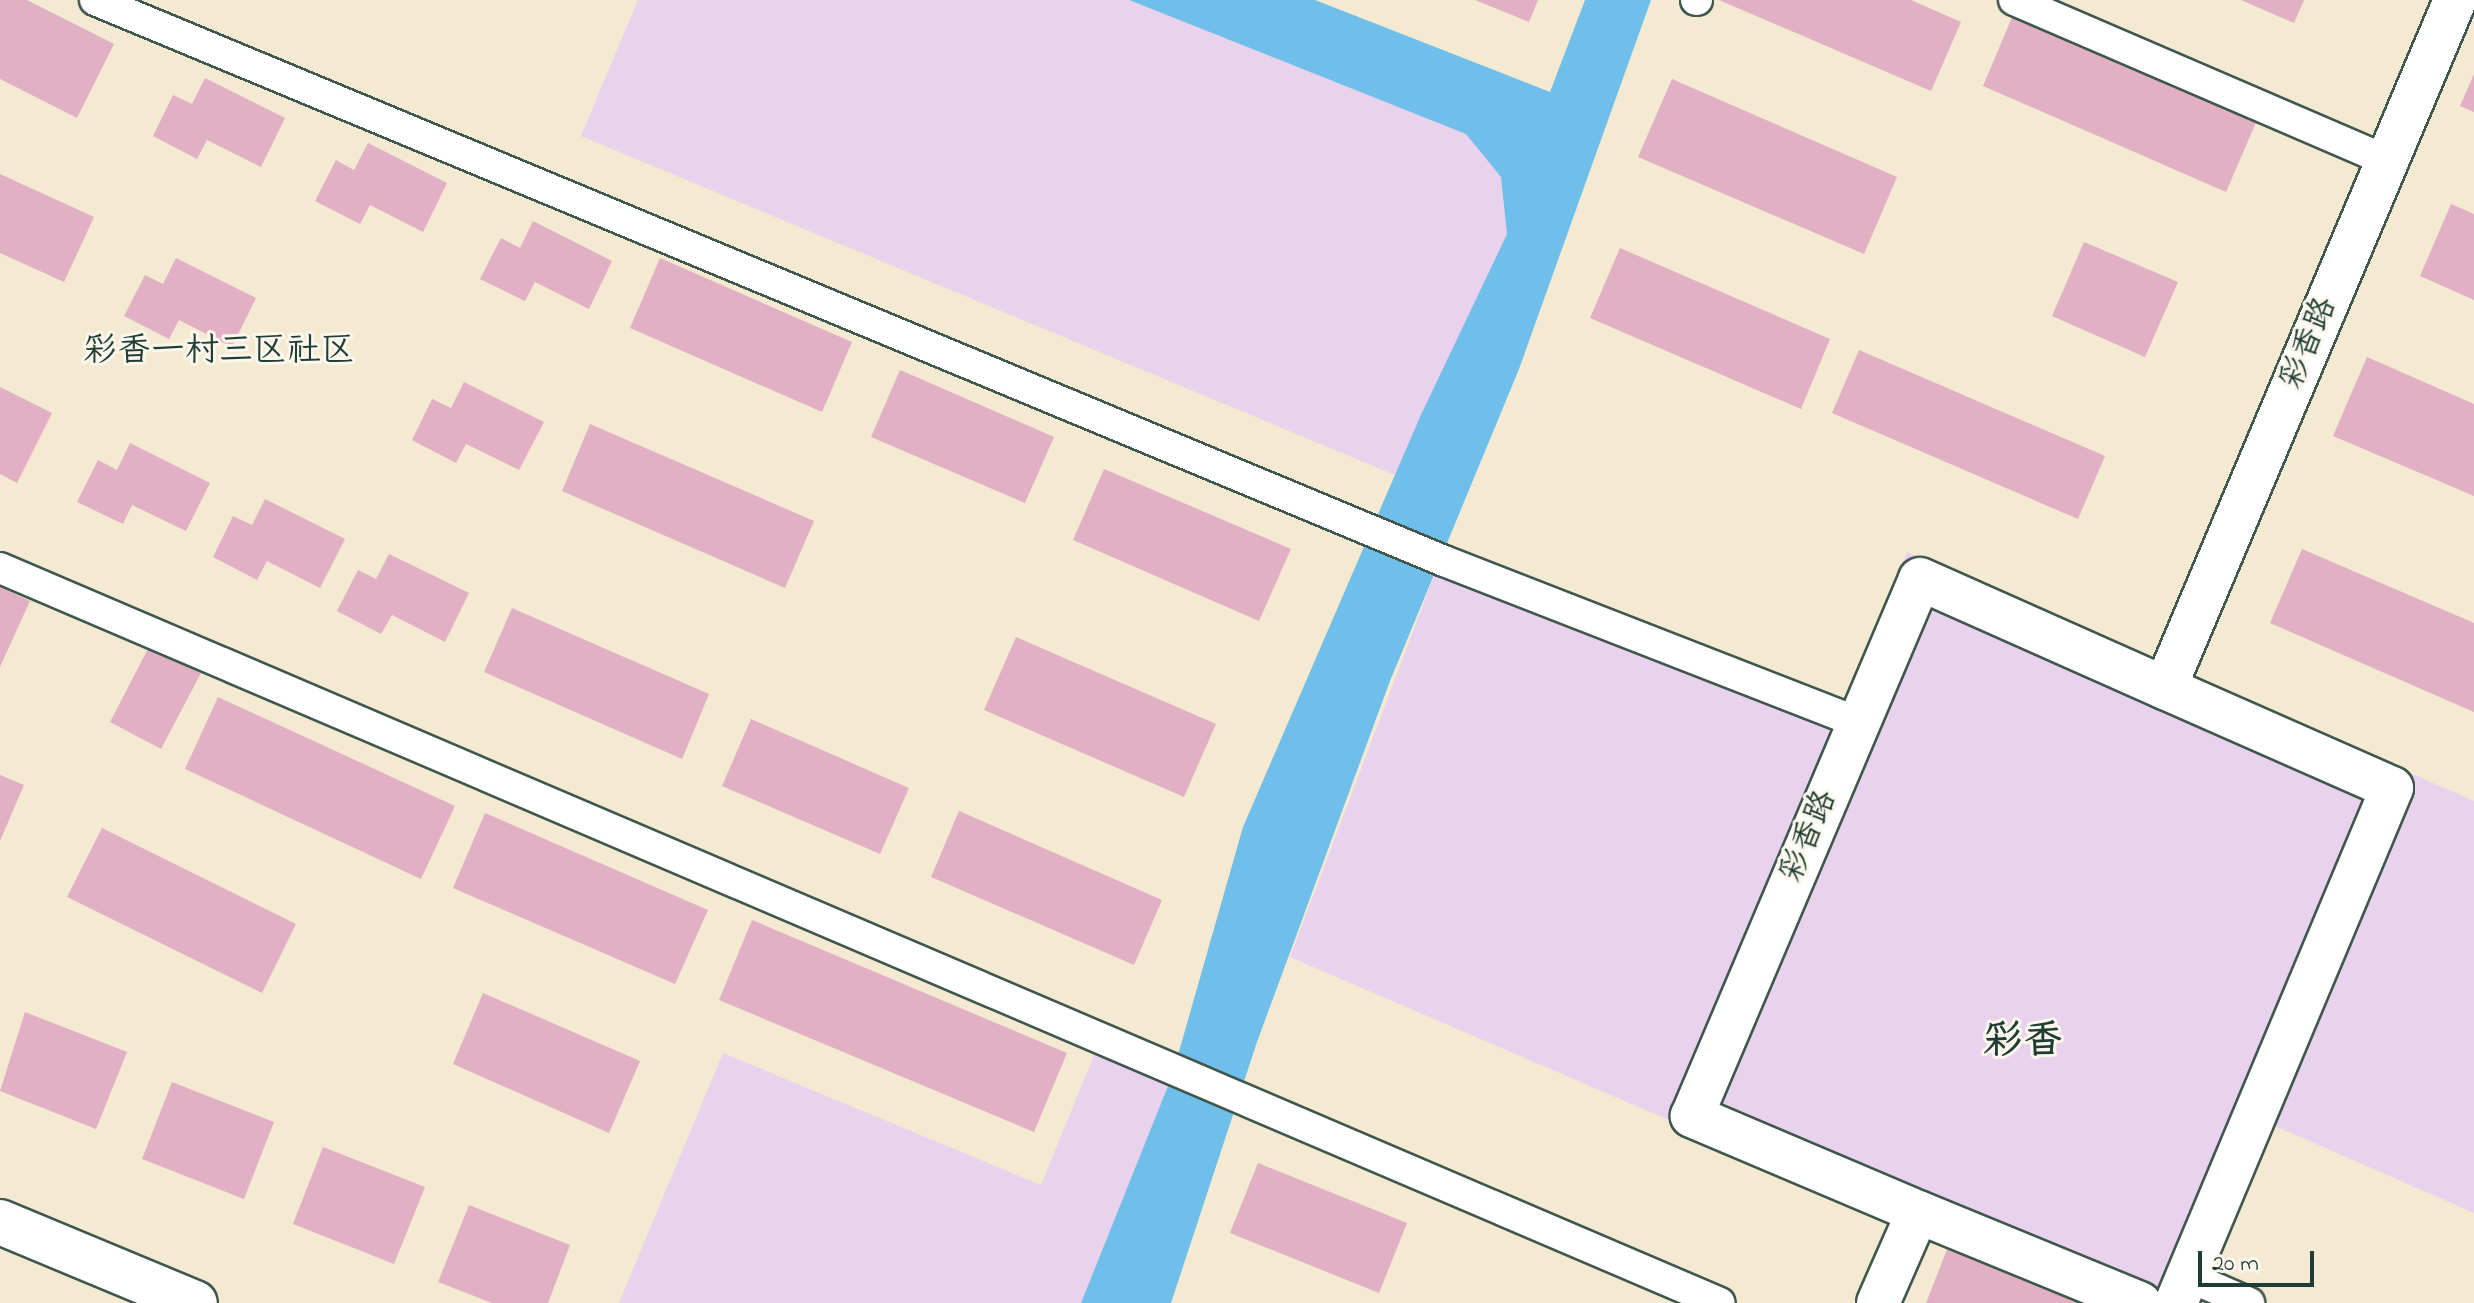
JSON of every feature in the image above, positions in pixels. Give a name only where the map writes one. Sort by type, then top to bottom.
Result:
[{"type":"main road","points":[[0,1222],[195,1303]]},
{"type":"street","points":[[95,0],[1444,561],[1859,723]]},
{"type":"street","points":[[2014,0],[2387,161]]},
{"type":"street","name":"彩香路","points":[[2165,688],[2455,0]]},
{"type":"street","points":[[0,568],[1720,1303]]},
{"type":"street","name":"彩香路","points":[[2140,1303],[1692,1116],[1920,579],[2392,788],[2181,1290]]},
{"type":"street","points":[[1878,1303],[1918,1212]]},
{"type":"street","points":[[2181,1290],[2249,1303]]},
{"type":"shaded area","points":[[638,0],[1129,0],[1526,154],[1507,234],[1395,475],[581,136]]},
{"type":"shaded area","points":[[1907,552],[2474,801],[2474,1213],[2268,1123],[2193,1303],[2094,1303],[1290,957],[1437,568],[1831,731]]},
{"type":"shaded area","points":[[1099,1043],[1172,1076],[1081,1303],[619,1303],[723,1053],[1041,1185]]},
{"type":"water","points":[[1129,0],[1315,0],[1550,92],[1585,0],[1651,0],[1519,369],[1390,681],[1257,1042],[1171,1303],[1081,1303],[1172,1076],[1243,827],[1420,417],[1507,234],[1501,177],[1466,134]]},
{"type":"building","points":[[0,0],[27,0],[114,44],[77,118],[0,79]]},
{"type":"building","points":[[1475,0],[1538,0],[1529,22]]},
{"type":"building","points":[[1719,0],[1911,0],[1961,22],[1931,91]]},
{"type":"building","points":[[2241,0],[2304,0],[2294,23]]},
{"type":"building","points":[[2013,15],[2257,120],[2226,192],[1983,86]]},
{"type":"building","points":[[2474,74],[2474,112],[2460,106]]},
{"type":"building","points":[[205,78],[285,118],[261,167],[207,140],[197,159],[153,136],[173,95],[192,104]]},
{"type":"building","points":[[1672,79],[1897,177],[1864,254],[1638,157]]},
{"type":"building","points":[[368,143],[447,183],[423,232],[370,205],[360,224],[315,201],[336,160],[354,170]]},
{"type":"building","points":[[0,174],[94,217],[64,282],[0,253]]},
{"type":"building","points":[[2451,204],[2474,214],[2474,300],[2420,276]]},
{"type":"building","points":[[533,221],[612,261],[589,309],[535,282],[525,301],[480,279],[501,238],[520,248]]},
{"type":"building","points":[[2084,242],[2178,282],[2145,357],[2052,316]]},
{"type":"building","points":[[1620,248],[1830,339],[1801,409],[1590,318]]},
{"type":"building","points":[[176,258],[256,298],[232,347],[179,320],[169,339],[124,316],[145,275],[163,284]]},
{"type":"building","points":[[660,258],[852,342],[822,412],[630,328]]},
{"type":"building","points":[[1859,350],[2105,456],[2078,519],[1832,413]]},
{"type":"building","points":[[2367,357],[2474,404],[2474,496],[2333,436]]},
{"type":"building","points":[[900,370],[1054,437],[1025,503],[871,437]]},
{"type":"building","points":[[464,382],[544,422],[519,470],[466,444],[456,463],[412,440],[432,399],[451,408]]},
{"type":"building","points":[[0,387],[52,413],[17,483],[0,474]]},
{"type":"building","points":[[590,424],[814,521],[785,588],[562,491]]},
{"type":"building","points":[[130,443],[210,483],[186,531],[132,505],[123,524],[77,502],[98,460],[117,470]]},
{"type":"building","points":[[1104,469],[1291,549],[1259,621],[1073,540]]},
{"type":"building","points":[[265,499],[345,539],[320,588],[267,561],[257,580],[213,557],[233,516],[252,525]]},
{"type":"building","points":[[2302,549],[2474,623],[2474,712],[2270,623]]},
{"type":"building","points":[[389,554],[469,593],[445,642],[392,615],[381,634],[337,611],[358,570],[376,579]]},
{"type":"building","points":[[0,587],[30,601],[0,667]]},
{"type":"building","points":[[512,608],[709,694],[682,759],[484,672]]},
{"type":"building","points":[[1016,637],[1216,724],[1184,797],[984,710]]},
{"type":"building","points":[[150,645],[201,673],[161,749],[110,722]]},
{"type":"building","points":[[218,697],[455,806],[421,879],[185,769]]},
{"type":"building","points":[[751,719],[909,788],[880,854],[722,786]]},
{"type":"building","points":[[0,775],[24,785],[0,841]]},
{"type":"building","points":[[959,811],[1162,900],[1134,965],[931,877]]},
{"type":"building","points":[[485,813],[708,910],[675,984],[453,888]]},
{"type":"building","points":[[102,828],[296,924],[262,993],[67,897]]},
{"type":"building","points":[[752,920],[1067,1053],[1034,1132],[719,1000]]},
{"type":"building","points":[[483,993],[640,1061],[609,1133],[453,1064]]},
{"type":"building","points":[[25,1012],[127,1052],[96,1129],[0,1091]]},
{"type":"building","points":[[172,1082],[274,1122],[244,1199],[142,1159]]},
{"type":"building","points":[[323,1147],[425,1187],[394,1264],[293,1224]]},
{"type":"building","points":[[1258,1163],[1407,1223],[1379,1293],[1230,1233]]},
{"type":"building","points":[[469,1205],[570,1245],[548,1303],[492,1303],[438,1282]]},
{"type":"building","points":[[1948,1247],[2086,1303],[1926,1303]]},
{"type":"district","name":"彩香一村三区社区","points":[[219,353]]},
{"type":"district","name":"彩香","points":[[2023,1043]]}]
